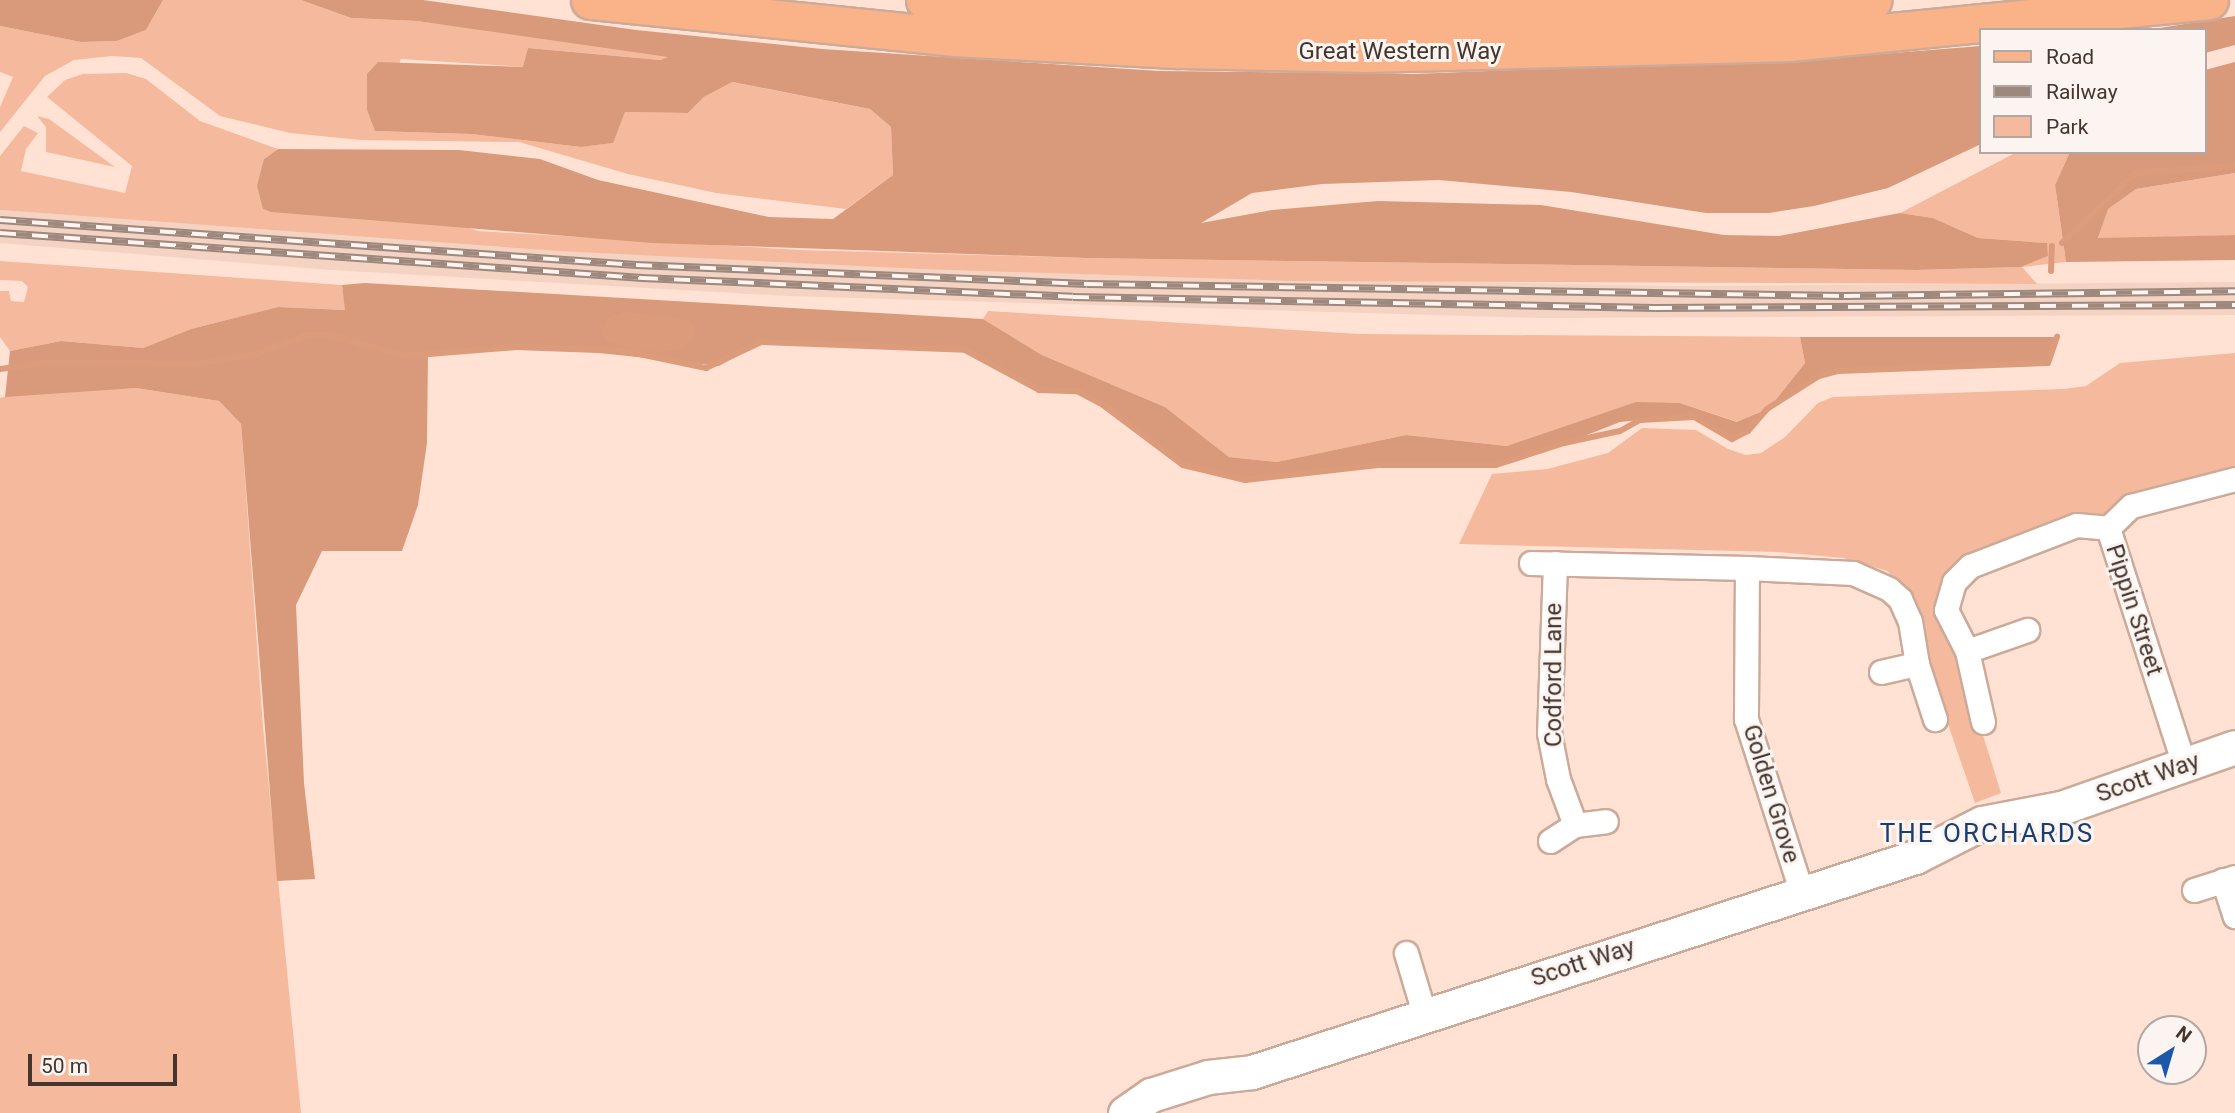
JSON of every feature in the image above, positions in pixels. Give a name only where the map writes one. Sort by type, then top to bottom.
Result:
[{"type":"main road","name":"Great Western Way","points":[[590,0],[817,26],[1033,42],[1292,53],[1474,53],[1802,41],[2209,0]]},
{"type":"main road","name":"Great Western Way","points":[[925,0],[1177,14],[1405,18],[1639,15],[1873,0]]},
{"type":"street","points":[[2108,528],[2132,506],[2235,479]]},
{"type":"street","name":"Pippin Street","points":[[1983,722],[1967,651],[1946,610],[1948,592],[1961,573],[2076,525],[2108,528],[2184,765]]},
{"type":"street","points":[[1531,563],[1828,569],[1875,581],[1900,599],[1910,621],[1917,664],[1935,719]]},
{"type":"street","name":"Codford Lane","points":[[1555,563],[1549,733],[1558,779],[1575,825]]},
{"type":"street","name":"Golden Grove","points":[[1747,568],[1746,719],[1802,893]]},
{"type":"street","points":[[1967,651],[2028,630]]},
{"type":"street","points":[[1881,671],[1917,664]]},
{"type":"street","name":"Scott Way","points":[[1125,1113],[1162,1091],[1208,1077],[1252,1072],[1424,1013],[1916,857],[1985,846],[2061,808],[2235,747]]},
{"type":"street","points":[[1550,841],[1575,825],[1606,821]]},
{"type":"street","points":[[2194,890],[2229,878],[2235,916]]},
{"type":"street","points":[[1406,953],[1424,1013]]},
{"type":"street","name":"Scott Way","points":[[1168,1113],[1212,1099],[1252,1072]]},
{"type":"shaded area","points":[[0,0],[163,0],[146,30],[117,41],[81,42],[0,26]]},
{"type":"shaded area","points":[[301,0],[423,0],[636,30],[822,49],[1159,71],[1414,74],[1843,57],[1980,46],[1980,144],[1888,188],[1814,206],[1769,213],[1706,213],[1571,192],[1439,180],[1322,184],[1252,193],[1201,223],[1272,210],[1378,201],[1541,205],[1724,235],[1779,236],[1900,213],[1933,218],[1978,238],[2047,243],[2048,256],[2021,267],[1916,270],[1086,258],[652,243],[271,212],[263,209],[257,186],[264,159],[278,149],[459,150],[540,159],[598,180],[769,217],[833,219],[893,175],[891,127],[870,109],[732,82],[704,97],[688,113],[625,112],[613,143],[581,147],[471,134],[375,131],[367,110],[367,74],[378,62],[523,67],[528,48],[661,60],[668,57],[417,21],[351,18]]},
{"type":"shaded area","points":[[2235,16],[2235,45],[2207,52],[2207,28],[2160,28]]},
{"type":"shaded area","points":[[2235,62],[2235,173],[2136,189],[2108,209],[2098,238],[2235,235],[2235,260],[2066,262],[2055,185],[2069,154],[2207,154],[2207,69]]},
{"type":"shaded area","points":[[0,210],[557,251],[1107,275],[1676,286],[2235,282],[2235,315],[1537,318],[787,296],[330,270],[0,243]]},
{"type":"shaded area","points":[[365,283],[983,319],[1042,355],[1165,407],[1229,457],[1277,462],[1406,435],[1507,446],[1636,402],[1680,403],[1737,422],[1767,409],[1748,431],[1732,439],[1694,417],[1640,420],[1620,422],[1541,453],[1496,465],[1378,465],[1245,480],[1183,465],[1103,405],[1077,391],[1039,390],[965,350],[761,342],[719,366],[554,348],[428,354],[427,443],[418,505],[402,551],[322,551],[296,605],[304,783],[315,879],[277,881],[241,424],[219,401],[136,388],[5,397],[10,351],[61,341],[143,348],[191,329],[278,307],[345,310],[342,285]]},
{"type":"shaded area","points":[[623,312],[689,320],[697,332],[684,348],[660,352],[632,349],[608,341],[601,331],[609,317]]},
{"type":"shaded area","points":[[1800,337],[2057,337],[2048,363],[1838,371],[1819,376],[1770,407],[1805,363]]},
{"type":"green space","points":[[163,0],[301,0],[351,18],[417,21],[662,52],[669,57],[662,60],[528,48],[524,67],[401,59],[375,131],[471,134],[581,147],[612,143],[625,112],[688,113],[704,97],[731,82],[870,109],[891,127],[893,175],[846,209],[716,193],[628,174],[519,142],[361,140],[290,133],[220,116],[141,58],[112,56],[74,60],[45,76],[0,132],[0,107],[13,77],[0,72],[0,26],[81,42],[117,41],[146,30]]},
{"type":"green space","points":[[126,73],[146,79],[200,121],[278,149],[264,159],[478,231],[801,250],[1086,258],[1916,270],[2021,267],[2048,256],[2046,243],[1978,238],[1933,218],[1900,213],[2013,154],[2069,154],[2055,185],[2066,262],[2022,267],[2037,284],[1292,281],[921,269],[557,251],[0,210],[0,156],[24,126],[38,133],[26,149],[21,171],[125,193],[132,166],[47,97],[65,80],[83,74]]},
{"type":"green space","points":[[37,116],[49,119],[115,167],[46,152],[46,127]]},
{"type":"green space","points":[[2235,173],[2235,235],[2098,239],[2107,209],[2136,189]]},
{"type":"green space","points":[[0,261],[342,285],[346,310],[278,307],[191,329],[143,348],[61,341],[10,351],[0,337],[0,291],[9,291],[11,301],[24,302],[28,287],[22,281],[0,280]]},
{"type":"green space","points":[[988,311],[1360,334],[1800,337],[1805,363],[1770,407],[1738,422],[1680,403],[1507,446],[1406,435],[1278,462],[1229,457],[1165,407],[1042,355],[983,319]]},
{"type":"green space","points":[[2235,353],[2235,472],[2191,478],[2137,494],[2102,516],[2074,515],[2039,526],[1958,564],[1953,638],[2001,793],[1975,803],[1900,584],[1887,571],[1844,558],[1778,552],[1459,544],[1492,474],[1547,469],[1608,453],[1642,428],[1696,430],[1728,449],[1746,455],[1761,453],[1785,437],[1818,403],[1833,397],[2064,389],[2086,386],[2120,363]]},
{"type":"green space","points":[[136,388],[219,401],[241,424],[263,727],[301,1113],[0,1113],[0,398],[23,392]]},
{"type":"waterway","points":[[2062,243],[2136,173],[2235,166]]},
{"type":"waterway","points":[[2051,271],[2052,246]]},
{"type":"waterway","points":[[0,369],[45,363],[195,364],[255,354],[308,335],[330,335],[404,356],[516,347],[625,351],[706,368],[761,342],[965,350],[1039,390],[1077,391],[1103,405],[1183,465],[1245,480],[1378,465],[1496,465],[1564,443],[1620,431],[1640,420],[1694,417],[1732,439],[1748,431],[1767,409],[1819,376],[1838,371],[2048,363],[2057,337]]},
{"type":"railway","points":[[0,220],[636,265],[1087,284],[1844,296],[2235,291]]},
{"type":"railway","points":[[0,233],[642,278],[1073,297],[1656,308],[2235,305]]},
{"type":"district","name":"THE ORCHARDS","points":[[1987,834]]}]
